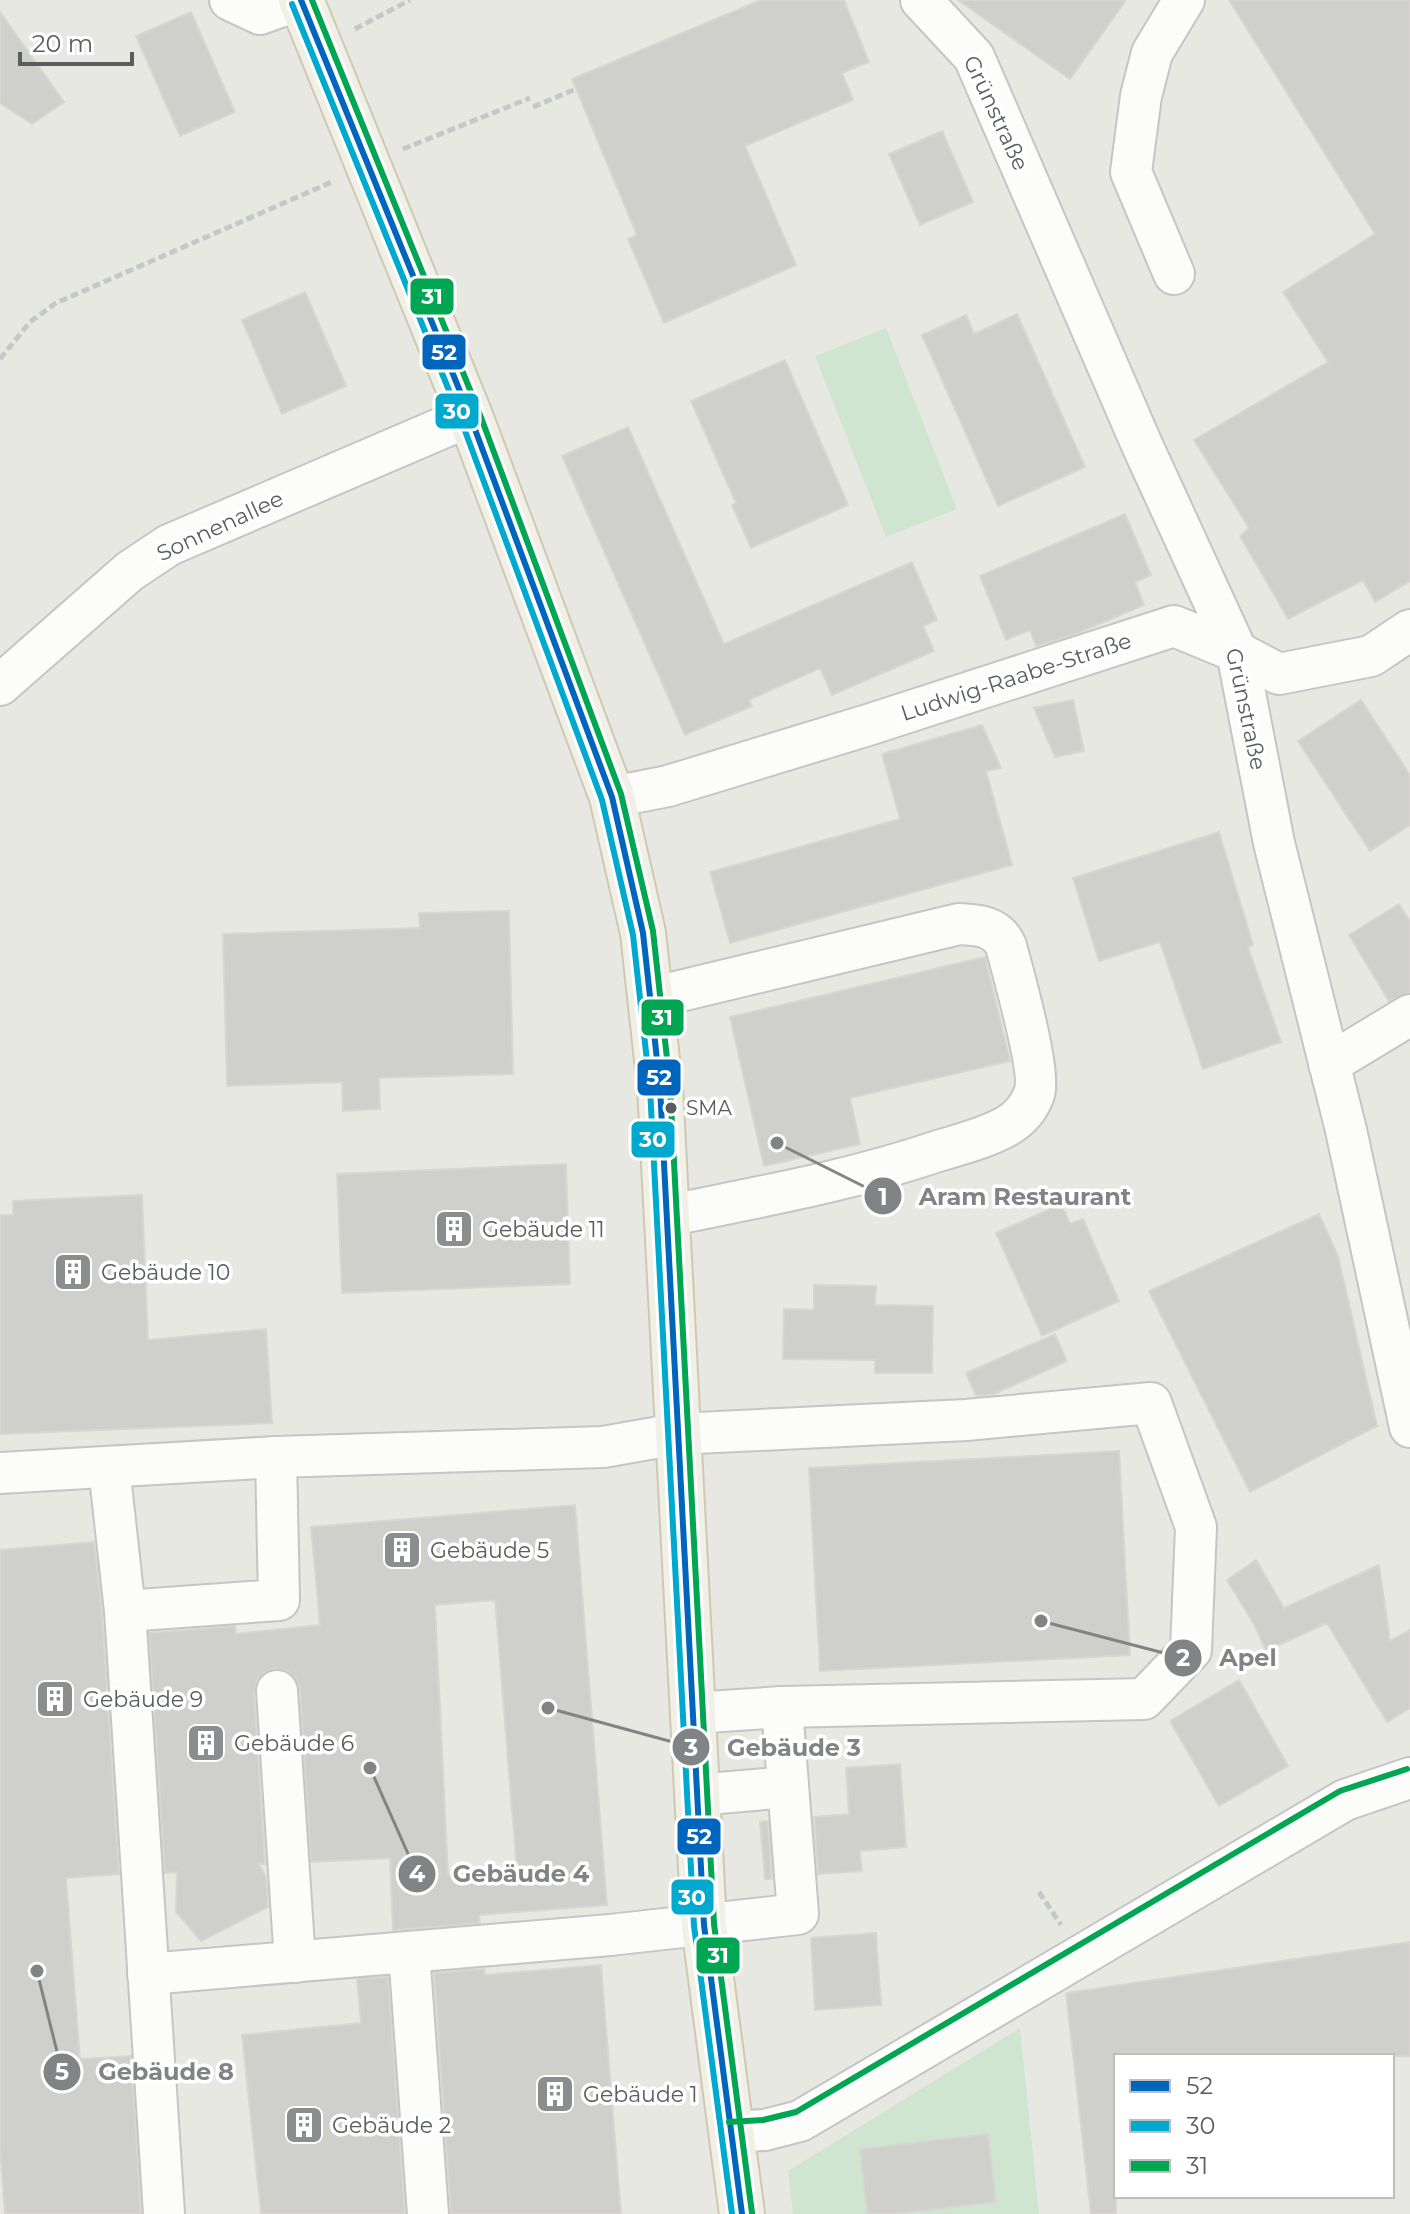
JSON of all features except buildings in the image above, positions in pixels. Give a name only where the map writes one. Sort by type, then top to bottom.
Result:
[{"type":"main road","points":[[300,0],[470,416],[612,797],[643,933],[660,1087],[704,1925],[742,2214]]},
{"type":"street","points":[[230,0],[260,14],[300,0]]},
{"type":"street","name":"Grünstraße","points":[[921,0],[974,57],[1142,445],[1237,652],[1274,843],[1346,1130],[1410,1427]]},
{"type":"street","points":[[1174,274],[1131,172],[1141,96],[1152,53],[1184,0]]},
{"type":"street","name":"Sonnenallee","points":[[0,685],[130,571],[169,545],[470,416]]},
{"type":"street","name":"Ludwig-Raabe-Straße","points":[[612,797],[668,786],[839,734],[1174,626],[1237,652],[1279,674],[1371,656],[1410,630]]},
{"type":"street","points":[[651,998],[959,924],[979,925],[995,931],[1006,946],[1034,1069],[1035,1092],[1025,1112],[1006,1126],[977,1138],[894,1166],[666,1216]]},
{"type":"street","points":[[1329,1064],[1410,1015]]},
{"type":"street","points":[[0,1473],[276,1457],[603,1447],[677,1434],[966,1420],[1151,1403],[1196,1527],[1191,1650],[1144,1699],[782,1707],[692,1713]]},
{"type":"street","points":[[125,1611],[279,1600],[276,1457]]},
{"type":"street","points":[[109,1467],[125,1611],[164,2214]]},
{"type":"street","points":[[277,1691],[295,1962]]},
{"type":"street","points":[[148,1974],[798,1914],[782,1707]]},
{"type":"street","points":[[730,2132],[765,2130],[800,2121],[1345,1800],[1410,1778]]},
{"type":"street","points":[[696,1795],[788,1787]]},
{"type":"street","points":[[409,1952],[428,2214]]},
{"type":"path","points":[[354,29],[410,0]]},
{"type":"path","points":[[533,107],[576,89]]},
{"type":"path","points":[[398,150],[530,98]]},
{"type":"path","points":[[0,359],[8,345],[30,322],[56,303],[335,180]]},
{"type":"green space","points":[[886,328],[957,509],[886,537],[815,356]]},
{"type":"green space","points":[[1020,2028],[1039,2214],[793,2214],[788,2171]]},
{"type":"transit line","name":"52","points":[[301,0],[470,416],[612,797],[643,933],[660,1087],[704,1925],[742,2214]]},
{"type":"transit line","name":"31","points":[[312,0],[479,412],[621,794],[653,931],[670,1086],[714,1924],[752,2213]]},
{"type":"transit line","name":"30","points":[[292,4],[461,420],[602,800],[633,935],[650,1088],[694,1926],[732,2214]]},
{"type":"transit line","name":"31","points":[[729,2122],[763,2120],[796,2112],[1340,1791],[1407,1769]]},
{"type":"place","name":"SMA","points":[[671,1108]]},
{"type":"place","name":"Aram Restaurant","points":[[777,1143]]},
{"type":"place","name":"Gebäude 11","points":[[454,1229]]},
{"type":"place","name":"Gebäude 10","points":[[73,1272]]},
{"type":"place","name":"Gebäude 5","points":[[402,1550]]},
{"type":"place","name":"Apel","points":[[1041,1621]]},
{"type":"place","name":"Gebäude 9","points":[[55,1699]]},
{"type":"place","name":"Gebäude 3","points":[[548,1708]]},
{"type":"place","name":"Gebäude 6","points":[[206,1743]]},
{"type":"place","name":"Gebäude 4","points":[[370,1768]]},
{"type":"place","name":"Gebäude 8","points":[[37,1971]]},
{"type":"place","name":"Gebäude 1","points":[[555,2094]]},
{"type":"place","name":"Gebäude 2","points":[[304,2125]]}]
